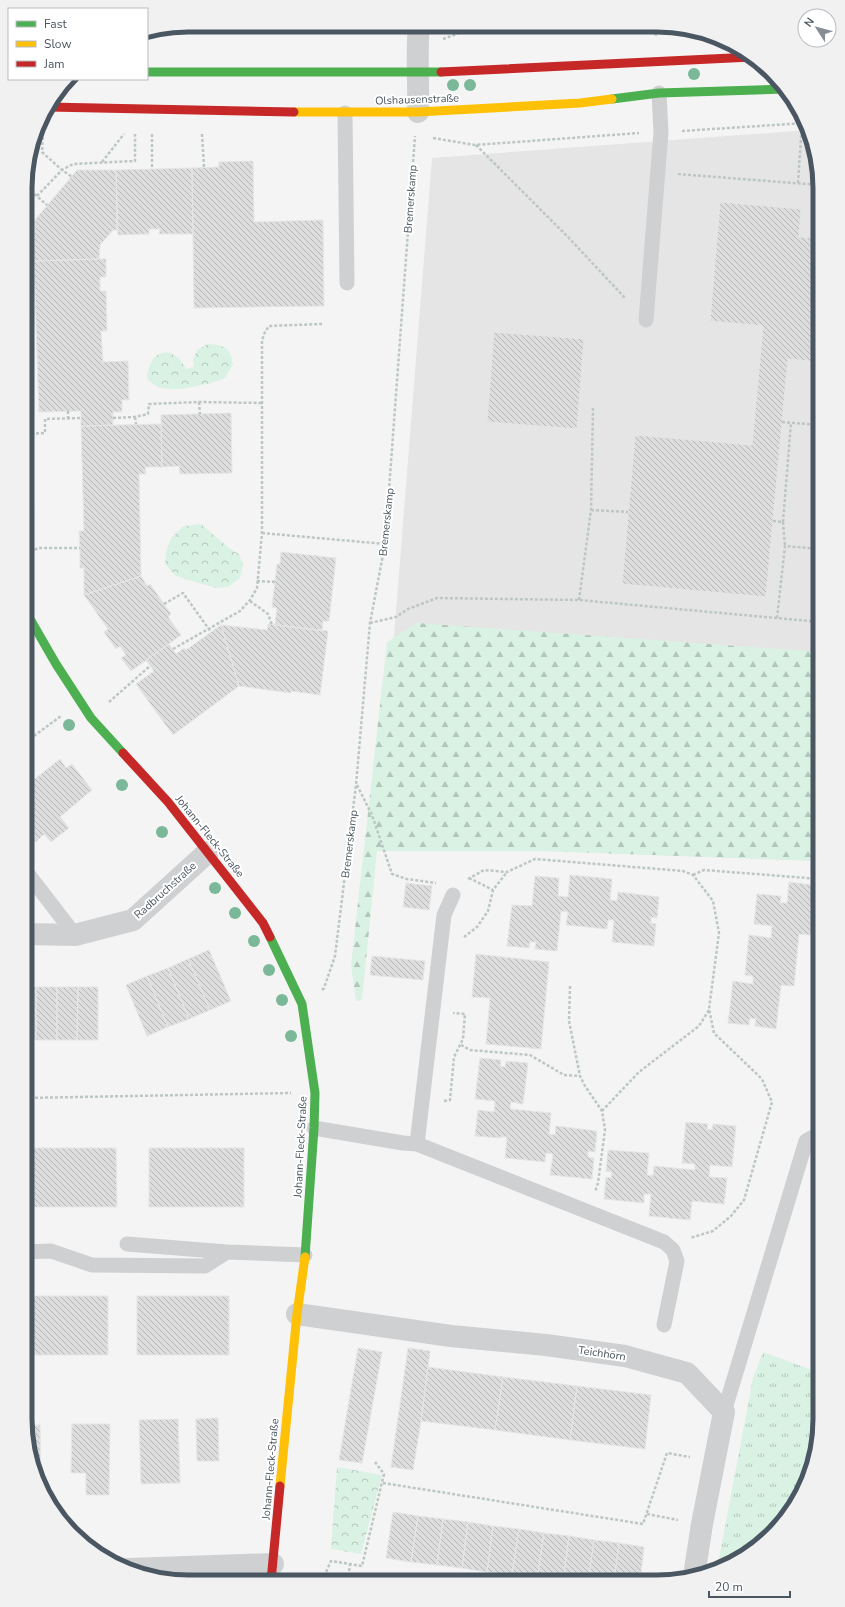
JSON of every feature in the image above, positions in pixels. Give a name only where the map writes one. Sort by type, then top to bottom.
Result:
[{"type":"street","points":[[418,32],[416,50],[419,73],[418,112]]},
{"type":"street","points":[[148,72],[419,73],[743,57]]},
{"type":"street","name":"Olshausenstraße","points":[[55,107],[345,113],[418,112],[580,103],[659,93],[778,89]]},
{"type":"street","name":"Johann-Fleck-Straße","points":[[32,622],[56,664],[91,718],[168,802],[263,923],[302,1004],[315,1093],[314,1128],[305,1255],[297,1314],[272,1573]]},
{"type":"street","name":"Radbruchstraße","points":[[32,934],[74,935],[134,920],[208,852]]},
{"type":"street","name":"Teichhörn","points":[[297,1314],[451,1336],[546,1345],[625,1356],[687,1373],[724,1412]]},
{"type":"street","points":[[695,1570],[702,1524],[724,1412]]},
{"type":"street","points":[[146,1569],[272,1573]]},
{"type":"lane","points":[[646,320],[661,132],[659,93]]},
{"type":"lane","points":[[345,113],[347,283]]},
{"type":"lane","points":[[32,879],[74,935]]},
{"type":"lane","points":[[417,1144],[444,915],[453,895]]},
{"type":"lane","points":[[314,1128],[417,1144],[664,1242],[673,1250],[677,1261],[664,1325]]},
{"type":"lane","points":[[724,1412],[806,1142],[813,1138]]},
{"type":"lane","points":[[127,1244],[227,1252],[305,1255]]},
{"type":"lane","points":[[32,1252],[51,1251],[92,1265],[197,1266],[205,1266],[227,1252]]},
{"type":"path","points":[[655,32],[656,39]]},
{"type":"path","name":"Bremerskamp","points":[[302,1004],[324,988],[335,956],[356,785],[370,623],[385,544],[415,135],[418,112]]},
{"type":"path","points":[[661,132],[799,123]]},
{"type":"path","points":[[43,132],[42,152],[72,177]]},
{"type":"path","points":[[798,183],[803,133]]},
{"type":"path","points":[[101,162],[124,134]]},
{"type":"path","points":[[37,196],[62,170],[73,164],[135,161],[135,134]]},
{"type":"path","points":[[152,134],[152,169]]},
{"type":"path","points":[[202,134],[204,167]]},
{"type":"path","points":[[475,145],[568,236],[646,320]]},
{"type":"path","points":[[658,172],[813,184]]},
{"type":"path","points":[[32,192],[47,204]]},
{"type":"path","points":[[173,649],[240,611],[250,600],[257,588],[262,533],[262,340],[264,332],[269,326],[322,324]]},
{"type":"path","points":[[113,418],[135,417],[148,414],[149,404],[199,402],[262,403]]},
{"type":"path","points":[[199,402],[200,414]]},
{"type":"path","points":[[579,600],[590,510],[593,408]]},
{"type":"path","points":[[68,412],[68,419]]},
{"type":"path","points":[[135,417],[136,424]]},
{"type":"path","points":[[32,434],[45,433],[45,419],[81,418]]},
{"type":"path","points":[[782,422],[813,425]]},
{"type":"path","points":[[777,618],[785,546],[783,522],[791,423]]},
{"type":"path","points":[[590,510],[628,512]]},
{"type":"path","points":[[773,521],[783,522]]},
{"type":"path","points":[[262,533],[385,544]]},
{"type":"path","points":[[785,546],[813,548]]},
{"type":"path","points":[[32,552],[38,548],[80,548]]},
{"type":"path","points":[[257,581],[275,582]]},
{"type":"path","points":[[164,604],[183,593],[211,632]]},
{"type":"path","points":[[370,623],[396,617],[408,609],[437,598],[579,600],[813,621]]},
{"type":"path","points":[[250,600],[268,614],[272,625]]},
{"type":"path","points":[[91,718],[150,666]]},
{"type":"path","points":[[32,738],[80,702]]},
{"type":"path","points":[[356,785],[372,816],[392,874],[407,879],[435,882],[453,895],[469,878],[484,870],[507,872],[535,860],[683,872],[693,875],[713,901],[719,933],[709,1009],[714,1033],[762,1079],[772,1102],[744,1200],[731,1216],[713,1231],[682,1241],[673,1250]]},
{"type":"path","points":[[693,875],[704,870],[813,878]]},
{"type":"path","points":[[464,937],[477,927],[488,911],[493,890],[507,872]]},
{"type":"path","points":[[469,878],[493,890]]},
{"type":"path","points":[[570,986],[569,1021],[580,1076],[602,1111],[605,1130],[598,1183],[589,1212]]},
{"type":"path","points":[[454,1013],[455,1005]]},
{"type":"path","points":[[602,1111],[639,1072],[699,1026],[709,1009]]},
{"type":"path","points":[[422,1102],[450,1100],[454,1057],[464,1039],[465,1014],[432,1011]]},
{"type":"path","points":[[461,1045],[470,1050],[530,1055],[564,1075],[580,1076]]},
{"type":"path","points":[[32,1098],[315,1093]]},
{"type":"path","points":[[383,1483],[643,1524],[667,1453],[714,1461]]},
{"type":"path","points":[[324,1575],[330,1561],[362,1566],[383,1483],[384,1474],[375,1462]]},
{"type":"path","points":[[647,1514],[702,1524]]},
{"type":"path","points":[[349,1575],[350,1564]]},
{"type":"shaded area","points":[[802,131],[808,148],[813,178],[813,861],[544,851],[377,851],[432,158]]},
{"type":"green space","points":[[208,344],[222,346],[228,350],[232,358],[233,364],[225,378],[203,385],[169,389],[158,387],[147,378],[152,361],[162,353],[175,355],[186,369],[194,367],[193,360],[197,350]]},
{"type":"green space","points":[[201,524],[230,549],[239,554],[243,565],[240,578],[228,587],[216,588],[176,576],[165,564],[166,552],[171,538],[184,526]]},
{"type":"green space","points":[[417,623],[813,651],[813,861],[544,851],[377,851],[362,1000],[356,1001],[351,965],[387,642]]},
{"type":"green space","points":[[763,1352],[813,1370],[812,1439],[808,1459],[801,1479],[787,1506],[781,1514],[752,1543],[744,1549],[718,1562],[753,1378]]},
{"type":"green space","points":[[337,1467],[382,1475],[361,1554],[331,1549]]},
{"type":"building","points":[[253,161],[254,222],[323,220],[324,306],[194,308],[192,168],[219,167],[219,162]]},
{"type":"building","points":[[192,168],[193,234],[159,234],[160,229],[149,229],[149,234],[118,235],[116,170]]},
{"type":"building","points":[[77,170],[116,170],[117,230],[113,230],[100,245],[99,259],[34,261],[35,220]]},
{"type":"building","points":[[720,202],[801,209],[799,237],[813,238],[813,361],[788,359],[766,597],[622,584],[635,435],[752,445],[763,326],[710,321]]},
{"type":"building","points":[[106,259],[106,277],[100,277],[100,291],[106,291],[107,331],[101,331],[103,362],[128,361],[129,400],[122,400],[122,412],[113,412],[113,425],[81,426],[81,411],[39,412],[34,261]]},
{"type":"building","points":[[494,332],[584,339],[577,429],[487,422]]},
{"type":"building","points":[[231,413],[232,473],[180,474],[179,466],[162,467],[161,415]]},
{"type":"building","points":[[161,424],[162,467],[145,467],[146,474],[139,474],[141,576],[84,595],[84,568],[80,568],[79,531],[84,531],[81,426]]},
{"type":"building","points":[[281,552],[336,558],[329,621],[323,621],[322,631],[275,625],[277,608],[272,607],[277,564],[280,564]]},
{"type":"building","points":[[141,576],[147,586],[150,584],[171,614],[168,617],[181,635],[131,671],[121,658],[126,655],[120,646],[116,649],[104,632],[108,629],[84,595]]},
{"type":"building","points":[[268,624],[328,631],[320,695],[291,691],[291,693],[239,686],[221,625],[267,630]]},
{"type":"building","points":[[221,625],[239,686],[173,735],[136,684],[154,671],[146,660],[169,644],[176,654],[184,648],[186,650]]},
{"type":"building","points":[[60,759],[66,768],[72,764],[92,790],[60,817],[69,828],[51,842],[44,834],[36,842],[32,823],[32,781]]},
{"type":"building","points":[[32,823],[36,842],[32,842]]},
{"type":"building","points":[[570,875],[612,879],[610,900],[617,901],[618,892],[659,897],[657,918],[651,917],[651,923],[656,924],[654,946],[612,942],[614,920],[608,920],[607,929],[566,925],[568,912],[561,911],[557,951],[535,949],[536,942],[530,942],[529,948],[507,946],[512,905],[532,906],[535,876],[559,878],[558,896],[568,897]]},
{"type":"building","points":[[789,882],[813,885],[813,935],[799,934],[794,986],[781,985],[776,1029],[755,1026],[756,1019],[750,1018],[749,1025],[728,1023],[733,981],[753,984],[753,976],[745,975],[749,935],[771,938],[772,926],[754,924],[757,894],[781,896],[780,903],[787,903]]},
{"type":"building","points":[[406,883],[432,886],[429,910],[403,907]]},
{"type":"building","points":[[209,950],[231,1001],[210,1010],[188,959]]},
{"type":"building","points":[[476,954],[549,962],[541,1049],[486,1044],[490,998],[472,997]]},
{"type":"building","points":[[372,956],[425,961],[423,980],[370,975]]},
{"type":"building","points":[[188,959],[210,1010],[189,1019],[168,968]]},
{"type":"building","points":[[168,968],[189,1019],[168,1027],[147,976]]},
{"type":"building","points":[[147,976],[168,1027],[147,1036],[126,985]]},
{"type":"building","points":[[32,987],[36,987],[36,1040],[32,1040]]},
{"type":"building","points":[[36,987],[57,987],[57,1040],[36,1040]]},
{"type":"building","points":[[57,987],[78,987],[77,1040],[57,1040]]},
{"type":"building","points":[[78,987],[98,987],[98,1040],[77,1040]]},
{"type":"building","points":[[480,1058],[501,1060],[500,1066],[505,1067],[506,1061],[528,1063],[523,1104],[511,1102],[510,1109],[551,1113],[549,1134],[555,1135],[556,1126],[597,1131],[595,1152],[588,1151],[588,1157],[594,1158],[592,1179],[550,1175],[553,1154],[546,1153],[545,1162],[505,1158],[507,1137],[500,1138],[475,1136],[478,1110],[494,1112],[495,1101],[475,1099]]},
{"type":"building","points":[[686,1122],[708,1124],[707,1129],[712,1130],[713,1124],[736,1126],[732,1167],[710,1165],[709,1177],[727,1178],[724,1204],[692,1201],[690,1220],[649,1216],[651,1194],[644,1194],[644,1203],[604,1199],[606,1177],[611,1178],[612,1172],[606,1171],[608,1150],[649,1153],[647,1175],[653,1176],[654,1166],[695,1170],[695,1164],[682,1163]]},
{"type":"building","points":[[32,1148],[116,1148],[117,1207],[32,1207]]},
{"type":"building","points":[[149,1148],[244,1148],[244,1207],[149,1207]]},
{"type":"building","points":[[32,1296],[108,1296],[108,1355],[32,1355]]},
{"type":"building","points":[[137,1296],[229,1296],[229,1355],[137,1355]]},
{"type":"building","points":[[358,1348],[382,1352],[362,1463],[339,1460]]},
{"type":"building","points":[[408,1348],[430,1351],[413,1470],[391,1467]]},
{"type":"building","points":[[428,1367],[503,1377],[495,1430],[421,1421]]},
{"type":"building","points":[[503,1377],[577,1386],[570,1440],[495,1430]]},
{"type":"building","points":[[577,1386],[651,1395],[645,1449],[570,1440]]},
{"type":"building","points":[[218,1418],[219,1461],[197,1461],[196,1419]]},
{"type":"building","points":[[178,1419],[180,1483],[141,1484],[139,1420]]},
{"type":"building","points":[[72,1424],[110,1424],[109,1495],[86,1495],[86,1473],[71,1473]]},
{"type":"building","points":[[40,1425],[41,1471],[33,1439],[32,1426]]},
{"type":"building","points":[[393,1512],[418,1516],[411,1562],[386,1558]]},
{"type":"building","points":[[418,1516],[443,1519],[437,1565],[411,1562]]},
{"type":"building","points":[[443,1519],[468,1522],[462,1568],[437,1565]]},
{"type":"building","points":[[468,1522],[493,1526],[487,1572],[462,1568]]},
{"type":"building","points":[[493,1526],[519,1529],[512,1575],[487,1572]]},
{"type":"building","points":[[519,1529],[544,1533],[538,1575],[512,1575]]},
{"type":"building","points":[[544,1533],[569,1536],[564,1575],[538,1575]]},
{"type":"building","points":[[569,1536],[594,1540],[589,1575],[564,1575]]},
{"type":"building","points":[[594,1540],[619,1543],[615,1575],[589,1575]]},
{"type":"building","points":[[619,1543],[644,1547],[641,1575],[615,1575]]},
{"type":"traffic: fast","points":[[148,72],[441,72]]},
{"type":"traffic: fast","points":[[612,99],[659,93],[778,89]]},
{"type":"traffic: fast","points":[[32,622],[56,664],[91,718],[123,753]]},
{"type":"traffic: fast","points":[[270,937],[302,1004],[315,1093],[305,1257]]},
{"type":"traffic: slow","points":[[294,112],[418,112],[580,103],[612,99]]},
{"type":"traffic: slow","points":[[280,1486],[297,1314],[305,1257]]},
{"type":"traffic: jam","points":[[441,72],[743,57]]},
{"type":"traffic: jam","points":[[55,107],[294,112]]},
{"type":"traffic: jam","points":[[123,753],[168,802],[263,923],[270,937]]},
{"type":"traffic: jam","points":[[272,1575],[280,1486]]}]
